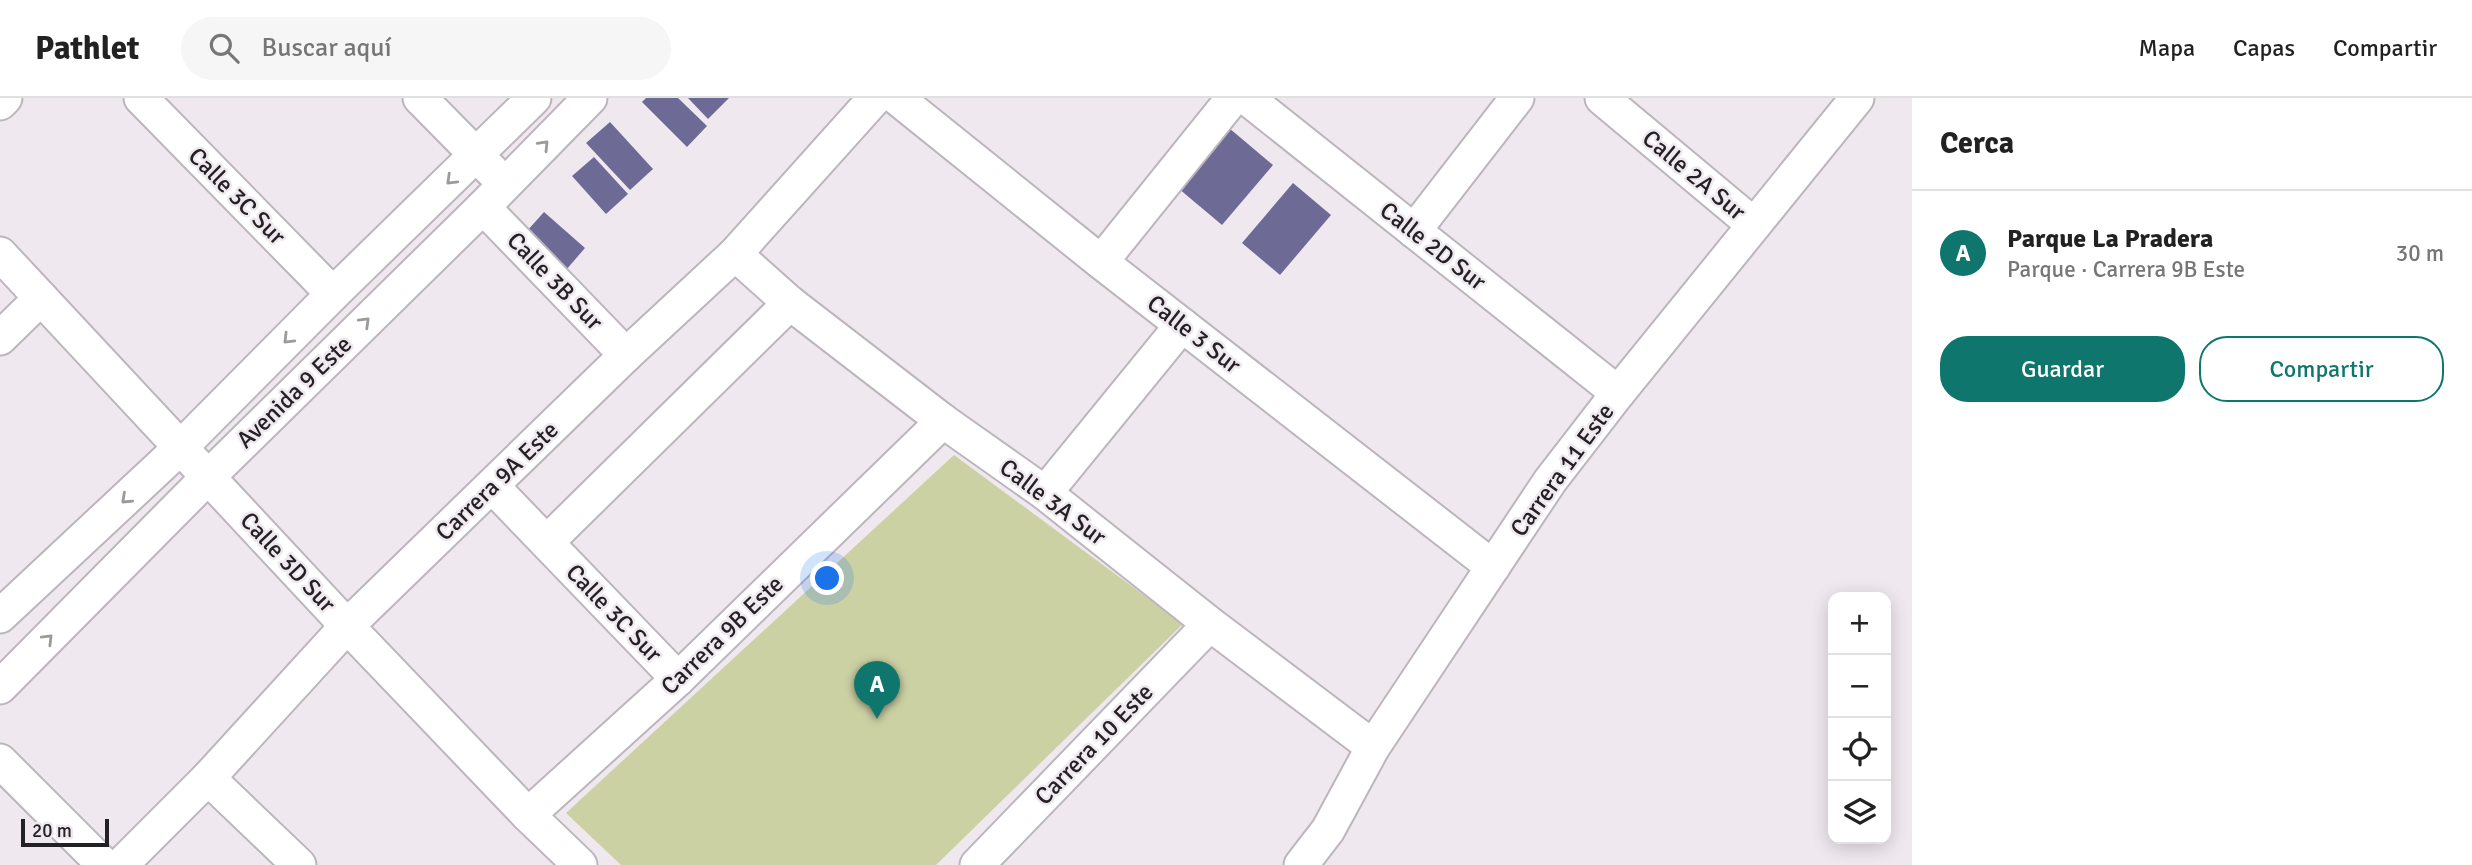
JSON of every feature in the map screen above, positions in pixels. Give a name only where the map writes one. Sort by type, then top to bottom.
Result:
[{"type":"street","points":[[0,103],[5,98]]},
{"type":"street","name":"Calle 3C Sur","points":[[141,98],[333,294]]},
{"type":"street","points":[[420,98],[476,155],[494,196]]},
{"type":"street","name":"Avenida 9 Este","points":[[0,616],[181,447],[534,98]]},
{"type":"street","name":"Avenida 9 Este","points":[[0,687],[590,98]]},
{"type":"street","name":"Carrera 9A Este","points":[[121,865],[208,778],[347,626],[626,355],[735,254],[875,98]]},
{"type":"street","name":"Calle 3 Sur","points":[[897,98],[1101,262],[1493,567]]},
{"type":"street","points":[[1101,262],[1233,98]]},
{"type":"street","name":"Calle 2D Sur","points":[[1247,98],[1618,393]]},
{"type":"street","points":[[1414,231],[1517,98]]},
{"type":"street","name":"Calle 2A Sur","points":[[1602,98],[1754,225]]},
{"type":"street","name":"Carrera 11 Este","points":[[1301,865],[1328,830],[1374,747],[1550,481],[1857,98]]},
{"type":"street","name":"Calle 3B Sur","points":[[494,196],[626,355]]},
{"type":"street","name":"Calle 3D Sur","points":[[0,254],[347,626],[528,815],[580,865]]},
{"type":"street","name":"Calle 3A Sur","points":[[735,254],[790,303],[943,421],[1045,493],[1210,624],[1374,747]]},
{"type":"street","points":[[0,338],[41,298]]},
{"type":"street","points":[[547,542],[790,303]]},
{"type":"street","points":[[1045,493],[1182,325]]},
{"type":"street","name":"Carrera 9B Este","points":[[528,815],[678,679],[943,421]]},
{"type":"street","name":"Calle 3C Sur","points":[[492,486],[678,679]]},
{"type":"street","name":"Carrera 10 Este","points":[[977,865],[1210,624]]},
{"type":"street","points":[[0,761],[104,865]]},
{"type":"street","points":[[208,778],[299,865]]},
{"type":"green space","points":[[954,455],[1183,624],[936,865],[621,865],[566,813]]},
{"type":"building","points":[[646,98],[678,98],[707,126],[687,147],[642,102]]},
{"type":"building","points":[[688,98],[729,98],[708,119]]},
{"type":"building","points":[[610,122],[653,169],[630,190],[586,143]]},
{"type":"building","points":[[1229,128],[1273,165],[1222,225],[1178,188]]},
{"type":"building","points":[[594,157],[628,194],[606,214],[572,176]]},
{"type":"building","points":[[1293,183],[1331,215],[1280,275],[1242,243]]},
{"type":"building","points":[[544,212],[585,248],[560,277],[518,241]]},
{"type":"place","name":"Parque La Pradera","points":[[877,719]]}]
